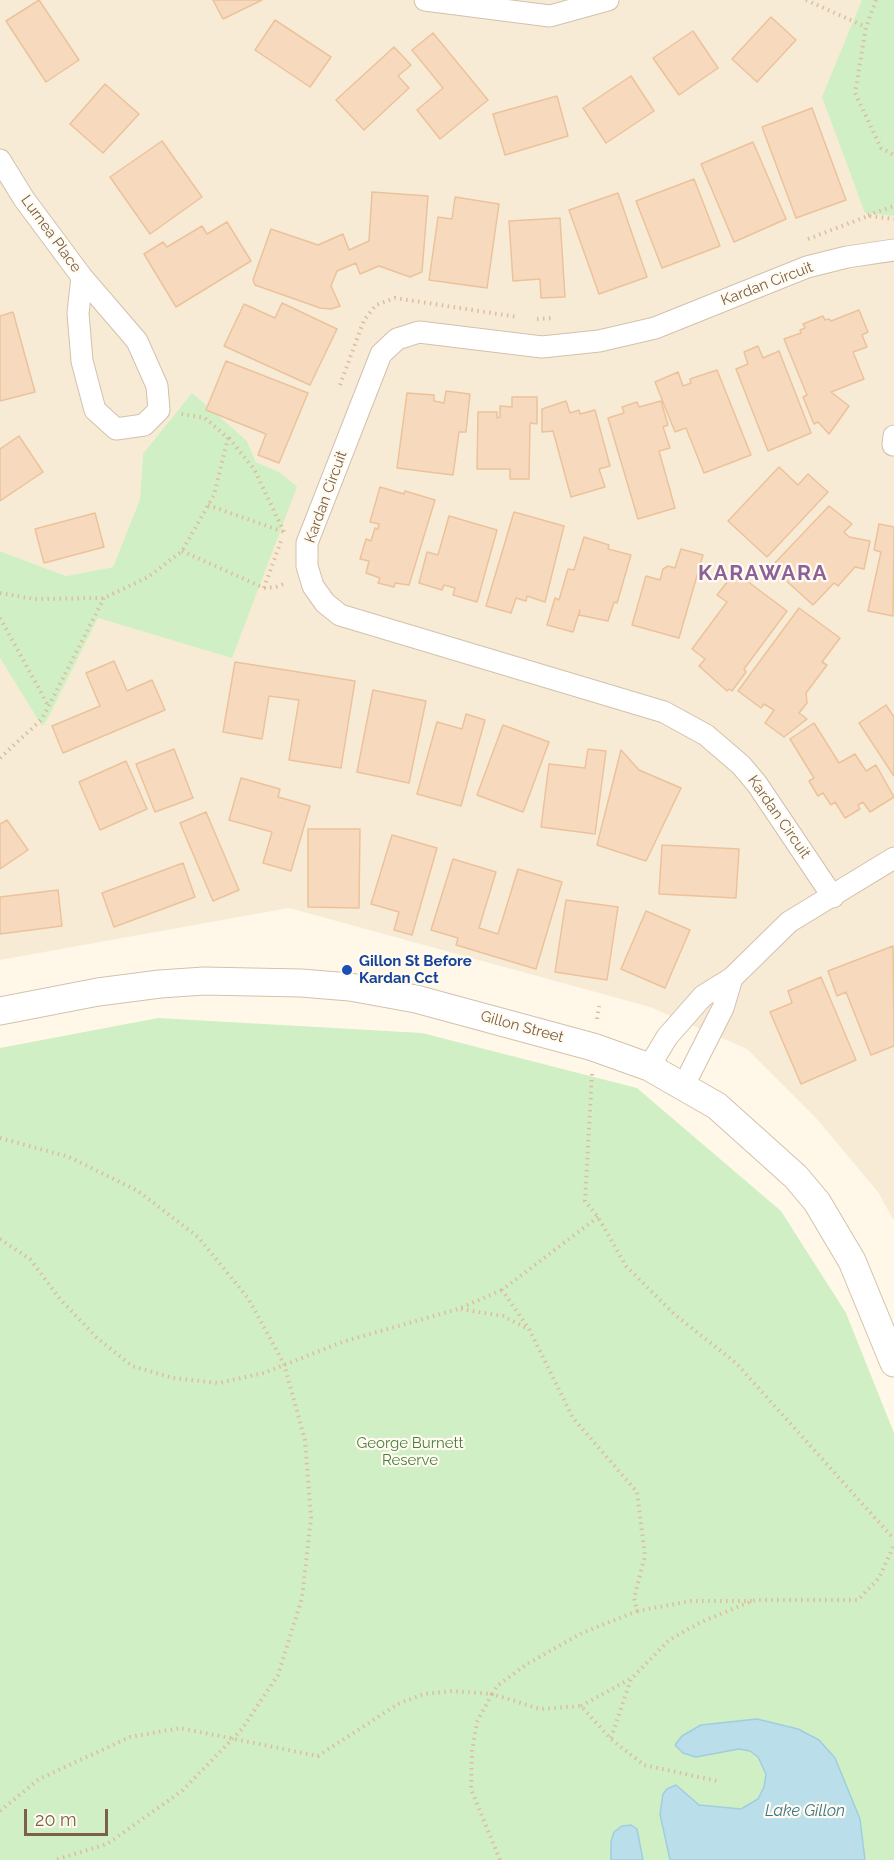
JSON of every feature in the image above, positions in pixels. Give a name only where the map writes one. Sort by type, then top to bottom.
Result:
[{"type":"street","points":[[425,0],[515,6],[550,16],[608,0]]},
{"type":"street","name":"Lurnea Place","points":[[0,160],[24,199],[82,277],[137,341],[157,386],[159,410],[144,425],[116,429],[95,410],[82,361],[78,313],[82,277]]},
{"type":"street","name":"Kardan Circuit","points":[[833,897],[757,784],[733,758],[706,735],[664,712],[340,615],[324,603],[313,586],[307,566],[308,541],[381,354],[397,339],[419,332],[542,347],[599,341],[655,328],[807,267],[847,257],[894,250]]},
{"type":"street","points":[[893,445],[894,436]]},
{"type":"street","points":[[649,1067],[668,1037],[703,996],[732,978],[789,922],[894,858]]},
{"type":"street","points":[[684,1086],[723,1008],[732,978]]},
{"type":"street","name":"Gillon Street","points":[[0,1011],[98,992],[160,984],[204,981],[301,983],[350,987],[416,999],[593,1047],[649,1067],[717,1106],[796,1177],[818,1202],[852,1261],[894,1363]]},
{"type":"path","points":[[806,0],[866,27]]},
{"type":"path","points":[[876,0],[866,27],[855,93],[881,148],[894,155]]},
{"type":"path","points":[[868,216],[894,206]]},
{"type":"path","points":[[159,410],[205,418],[228,438],[254,469],[284,532]]},
{"type":"path","points":[[0,593],[34,599],[104,598],[148,577],[182,551],[214,495],[228,438]]},
{"type":"path","points":[[208,505],[308,541]]},
{"type":"path","points":[[182,551],[264,588]]},
{"type":"path","points":[[0,758],[42,719],[104,598]]},
{"type":"path","points":[[0,618],[49,706]]},
{"type":"path","points":[[593,1047],[585,1201],[598,1217],[626,1266],[674,1314],[736,1363],[894,1539]]},
{"type":"path","points":[[0,1138],[69,1157],[128,1186],[198,1237],[248,1298],[284,1364],[305,1440],[311,1518],[302,1598],[278,1675],[234,1739],[182,1791],[107,1844],[55,1860]]},
{"type":"path","points":[[0,1239],[30,1259],[60,1299],[97,1338],[132,1366],[173,1378],[218,1383],[264,1373],[342,1342],[458,1308],[502,1290],[598,1217]]},
{"type":"path","points":[[502,1290],[529,1329],[573,1418],[637,1492],[645,1556],[634,1598],[637,1611]]},
{"type":"path","points":[[458,1308],[503,1316],[529,1329]]},
{"type":"path","points":[[500,1860],[471,1789],[472,1750],[477,1722],[497,1686],[527,1664],[582,1633],[637,1611],[691,1601],[858,1600],[879,1578],[894,1545]]},
{"type":"path","points":[[0,1811],[39,1779],[130,1737],[180,1728],[318,1756],[398,1704],[424,1694],[452,1691],[492,1694],[540,1709],[581,1706],[631,1679],[669,1640],[701,1622],[755,1600]]},
{"type":"path","points":[[611,1739],[631,1679]]},
{"type":"path","points":[[581,1706],[611,1739],[644,1765],[717,1781]]},
{"type":"shaded area","points":[[0,0],[894,0],[894,1221],[878,1192],[815,1117],[747,1049],[650,1007],[289,908],[0,960],[0,658],[42,725],[47,720],[98,618],[232,657],[279,472],[256,462],[247,441],[143,454],[140,499],[113,567],[66,576],[0,551]]},
{"type":"green space","points":[[862,0],[894,0],[894,216],[865,213],[822,97]]},
{"type":"green space","points":[[192,393],[247,441],[256,462],[279,472],[297,487],[232,658],[98,618],[42,726],[0,658],[0,551],[66,576],[113,567],[140,499],[143,454]]},
{"type":"green space","name":"George Burnett Reserve","points":[[158,1018],[422,1033],[637,1088],[781,1211],[846,1313],[894,1433],[894,1860],[0,1860],[0,1048]]},
{"type":"water","name":"Lake Gillon","points":[[757,1719],[798,1729],[819,1740],[835,1758],[860,1819],[865,1860],[670,1860],[660,1814],[663,1794],[667,1789],[676,1785],[699,1805],[741,1809],[758,1799],[764,1787],[766,1774],[758,1757],[750,1751],[739,1749],[696,1757],[683,1753],[675,1745],[682,1736],[701,1725]]},
{"type":"water","points":[[631,1825],[637,1829],[643,1860],[611,1860],[611,1842],[614,1832],[622,1826]]},
{"type":"building","points":[[39,0],[79,60],[46,82],[6,21]]},
{"type":"building","points":[[213,0],[262,0],[223,19]]},
{"type":"building","points":[[771,17],[796,40],[757,82],[732,59]]},
{"type":"building","points":[[275,20],[331,57],[310,87],[255,50]]},
{"type":"building","points":[[693,31],[718,68],[679,95],[653,58]]},
{"type":"building","points":[[433,33],[488,100],[440,139],[417,110],[443,88],[412,50]]},
{"type":"building","points":[[394,47],[411,65],[398,76],[409,88],[364,130],[336,100]]},
{"type":"building","points":[[631,76],[654,111],[606,143],[583,108]]},
{"type":"building","points":[[105,84],[139,114],[103,153],[70,124]]},
{"type":"building","points":[[557,96],[568,136],[505,155],[493,114]]},
{"type":"building","points":[[812,108],[846,200],[796,218],[762,127]]},
{"type":"building","points":[[162,141],[202,197],[150,234],[110,177]]},
{"type":"building","points":[[753,142],[786,219],[734,242],[701,164]]},
{"type":"building","points":[[694,179],[720,246],[662,268],[636,201]]},
{"type":"building","points":[[372,192],[428,196],[422,272],[410,277],[379,266],[360,274],[356,263],[337,271],[331,286],[340,306],[331,309],[320,308],[255,285],[253,280],[271,229],[318,245],[343,234],[349,250],[369,241]]},
{"type":"building","points":[[618,193],[647,277],[599,294],[569,210]]},
{"type":"building","points":[[455,197],[499,204],[487,288],[429,280],[438,217],[452,219]]},
{"type":"building","points":[[560,218],[565,297],[541,298],[540,279],[513,281],[509,221]]},
{"type":"building","points":[[227,222],[251,261],[176,307],[144,254],[163,242],[167,247],[202,226],[207,234]]},
{"type":"building","points":[[282,303],[337,329],[310,385],[224,346],[244,304],[275,318]]},
{"type":"building","points":[[859,310],[868,332],[862,335],[867,347],[853,352],[864,379],[831,392],[849,406],[829,434],[818,422],[814,424],[803,397],[807,395],[784,339],[801,333],[800,330],[805,328],[803,324],[823,316],[825,320],[831,321]]},
{"type":"building","points":[[13,312],[35,392],[0,401],[0,316]]},
{"type":"building","points":[[758,346],[763,358],[779,351],[811,433],[768,451],[736,369],[748,364],[744,352]]},
{"type":"building","points":[[226,361],[308,393],[279,463],[258,455],[266,434],[206,410]]},
{"type":"building","points":[[717,370],[751,455],[704,473],[686,428],[675,432],[655,382],[678,372],[683,386],[691,383],[690,379]]},
{"type":"building","points":[[446,391],[470,394],[466,432],[459,432],[453,475],[397,468],[407,393],[434,395],[434,401],[444,403]]},
{"type":"building","points":[[512,397],[537,397],[537,424],[530,423],[529,479],[510,479],[510,469],[477,469],[478,412],[497,412],[497,418],[500,417],[500,406],[512,407]]},
{"type":"building","points":[[566,401],[570,413],[579,410],[580,414],[595,410],[610,466],[599,469],[605,487],[571,497],[553,431],[542,432],[542,409]]},
{"type":"building","points":[[661,401],[668,425],[663,427],[670,448],[659,451],[675,508],[638,519],[608,418],[624,413],[622,407],[637,402],[639,407]]},
{"type":"building","points":[[19,436],[43,472],[0,501],[0,449]]},
{"type":"building","points":[[779,467],[798,485],[808,474],[828,492],[767,557],[728,521]]},
{"type":"building","points":[[380,487],[404,494],[405,491],[435,500],[409,585],[395,583],[394,587],[378,583],[380,578],[366,573],[369,561],[360,559],[366,539],[371,541],[375,528],[378,529],[379,524],[370,522]]},
{"type":"building","points":[[829,506],[852,524],[844,532],[849,537],[870,541],[864,569],[855,567],[838,586],[834,583],[813,605],[771,567]]},
{"type":"building","points":[[514,512],[564,526],[545,602],[527,596],[526,601],[516,598],[511,613],[486,606]]},
{"type":"building","points":[[95,513],[104,547],[44,563],[35,529]]},
{"type":"building","points":[[449,516],[497,530],[477,602],[453,595],[455,588],[444,585],[442,590],[419,583],[427,552],[438,555]]},
{"type":"building","points":[[879,524],[894,527],[893,616],[868,611],[881,552],[874,550]]},
{"type":"building","points":[[584,537],[609,545],[608,549],[631,555],[617,603],[614,602],[608,621],[579,615],[580,610],[573,632],[547,625],[555,598],[559,600],[568,569],[574,570]]},
{"type":"building","points":[[681,549],[703,555],[679,638],[632,625],[646,576],[660,580],[663,569],[668,566],[675,568]]},
{"type":"building","points":[[735,572],[787,611],[744,669],[746,672],[732,691],[729,689],[727,691],[699,666],[705,659],[692,649],[727,602],[717,595]]},
{"type":"building","points":[[799,608],[840,638],[822,662],[827,665],[806,693],[807,703],[799,713],[807,719],[784,737],[765,723],[774,710],[764,704],[761,708],[738,691]]},
{"type":"building","points":[[114,661],[127,691],[152,680],[165,710],[63,753],[52,726],[100,706],[86,673]]},
{"type":"building","points":[[235,662],[355,681],[341,768],[289,760],[299,700],[269,696],[262,739],[223,732]]},
{"type":"building","points":[[373,690],[426,701],[409,783],[357,772]]},
{"type":"building","points":[[886,705],[894,717],[894,776],[859,723]]},
{"type":"building","points":[[466,714],[485,720],[461,806],[417,794],[437,722],[462,729]]},
{"type":"building","points":[[814,723],[839,763],[855,754],[866,771],[876,765],[894,797],[870,812],[863,802],[858,805],[860,809],[845,818],[835,802],[831,805],[823,793],[818,796],[809,781],[814,778],[790,739]]},
{"type":"building","points":[[503,725],[549,742],[523,812],[477,795]]},
{"type":"building","points":[[174,749],[193,798],[155,812],[136,764]]},
{"type":"building","points":[[588,749],[606,751],[595,834],[541,827],[549,764],[585,768]]},
{"type":"building","points":[[621,750],[639,770],[681,788],[646,861],[597,845]]},
{"type":"building","points":[[126,761],[147,809],[100,830],[79,782]]},
{"type":"building","points":[[241,778],[280,789],[278,797],[310,806],[291,871],[263,863],[272,832],[229,820]]},
{"type":"building","points":[[206,812],[239,890],[213,901],[180,823]]},
{"type":"building","points":[[7,820],[28,850],[0,869],[0,824]]},
{"type":"building","points":[[308,829],[360,829],[359,908],[308,907]]},
{"type":"building","points":[[392,835],[437,848],[412,935],[394,930],[399,912],[371,904]]},
{"type":"building","points":[[662,845],[739,849],[736,898],[659,894]]},
{"type":"building","points":[[453,859],[496,872],[479,928],[498,934],[518,869],[562,882],[536,969],[456,945],[458,938],[431,930]]},
{"type":"building","points":[[183,863],[195,897],[114,927],[102,893]]},
{"type":"building","points":[[58,890],[62,926],[0,934],[0,897]]},
{"type":"building","points":[[566,900],[618,907],[607,980],[555,972]]},
{"type":"building","points":[[646,911],[690,930],[665,988],[621,969]]},
{"type":"building","points":[[893,946],[894,1046],[871,1055],[846,992],[837,996],[828,971]]},
{"type":"building","points":[[821,977],[856,1060],[801,1084],[770,1012],[792,1003],[788,991]]},
{"type":"place","name":"Gillon St Before Kardan Cct","points":[[347,970]]},
{"type":"district","name":"KARAWARA","points":[[763,574]]}]
